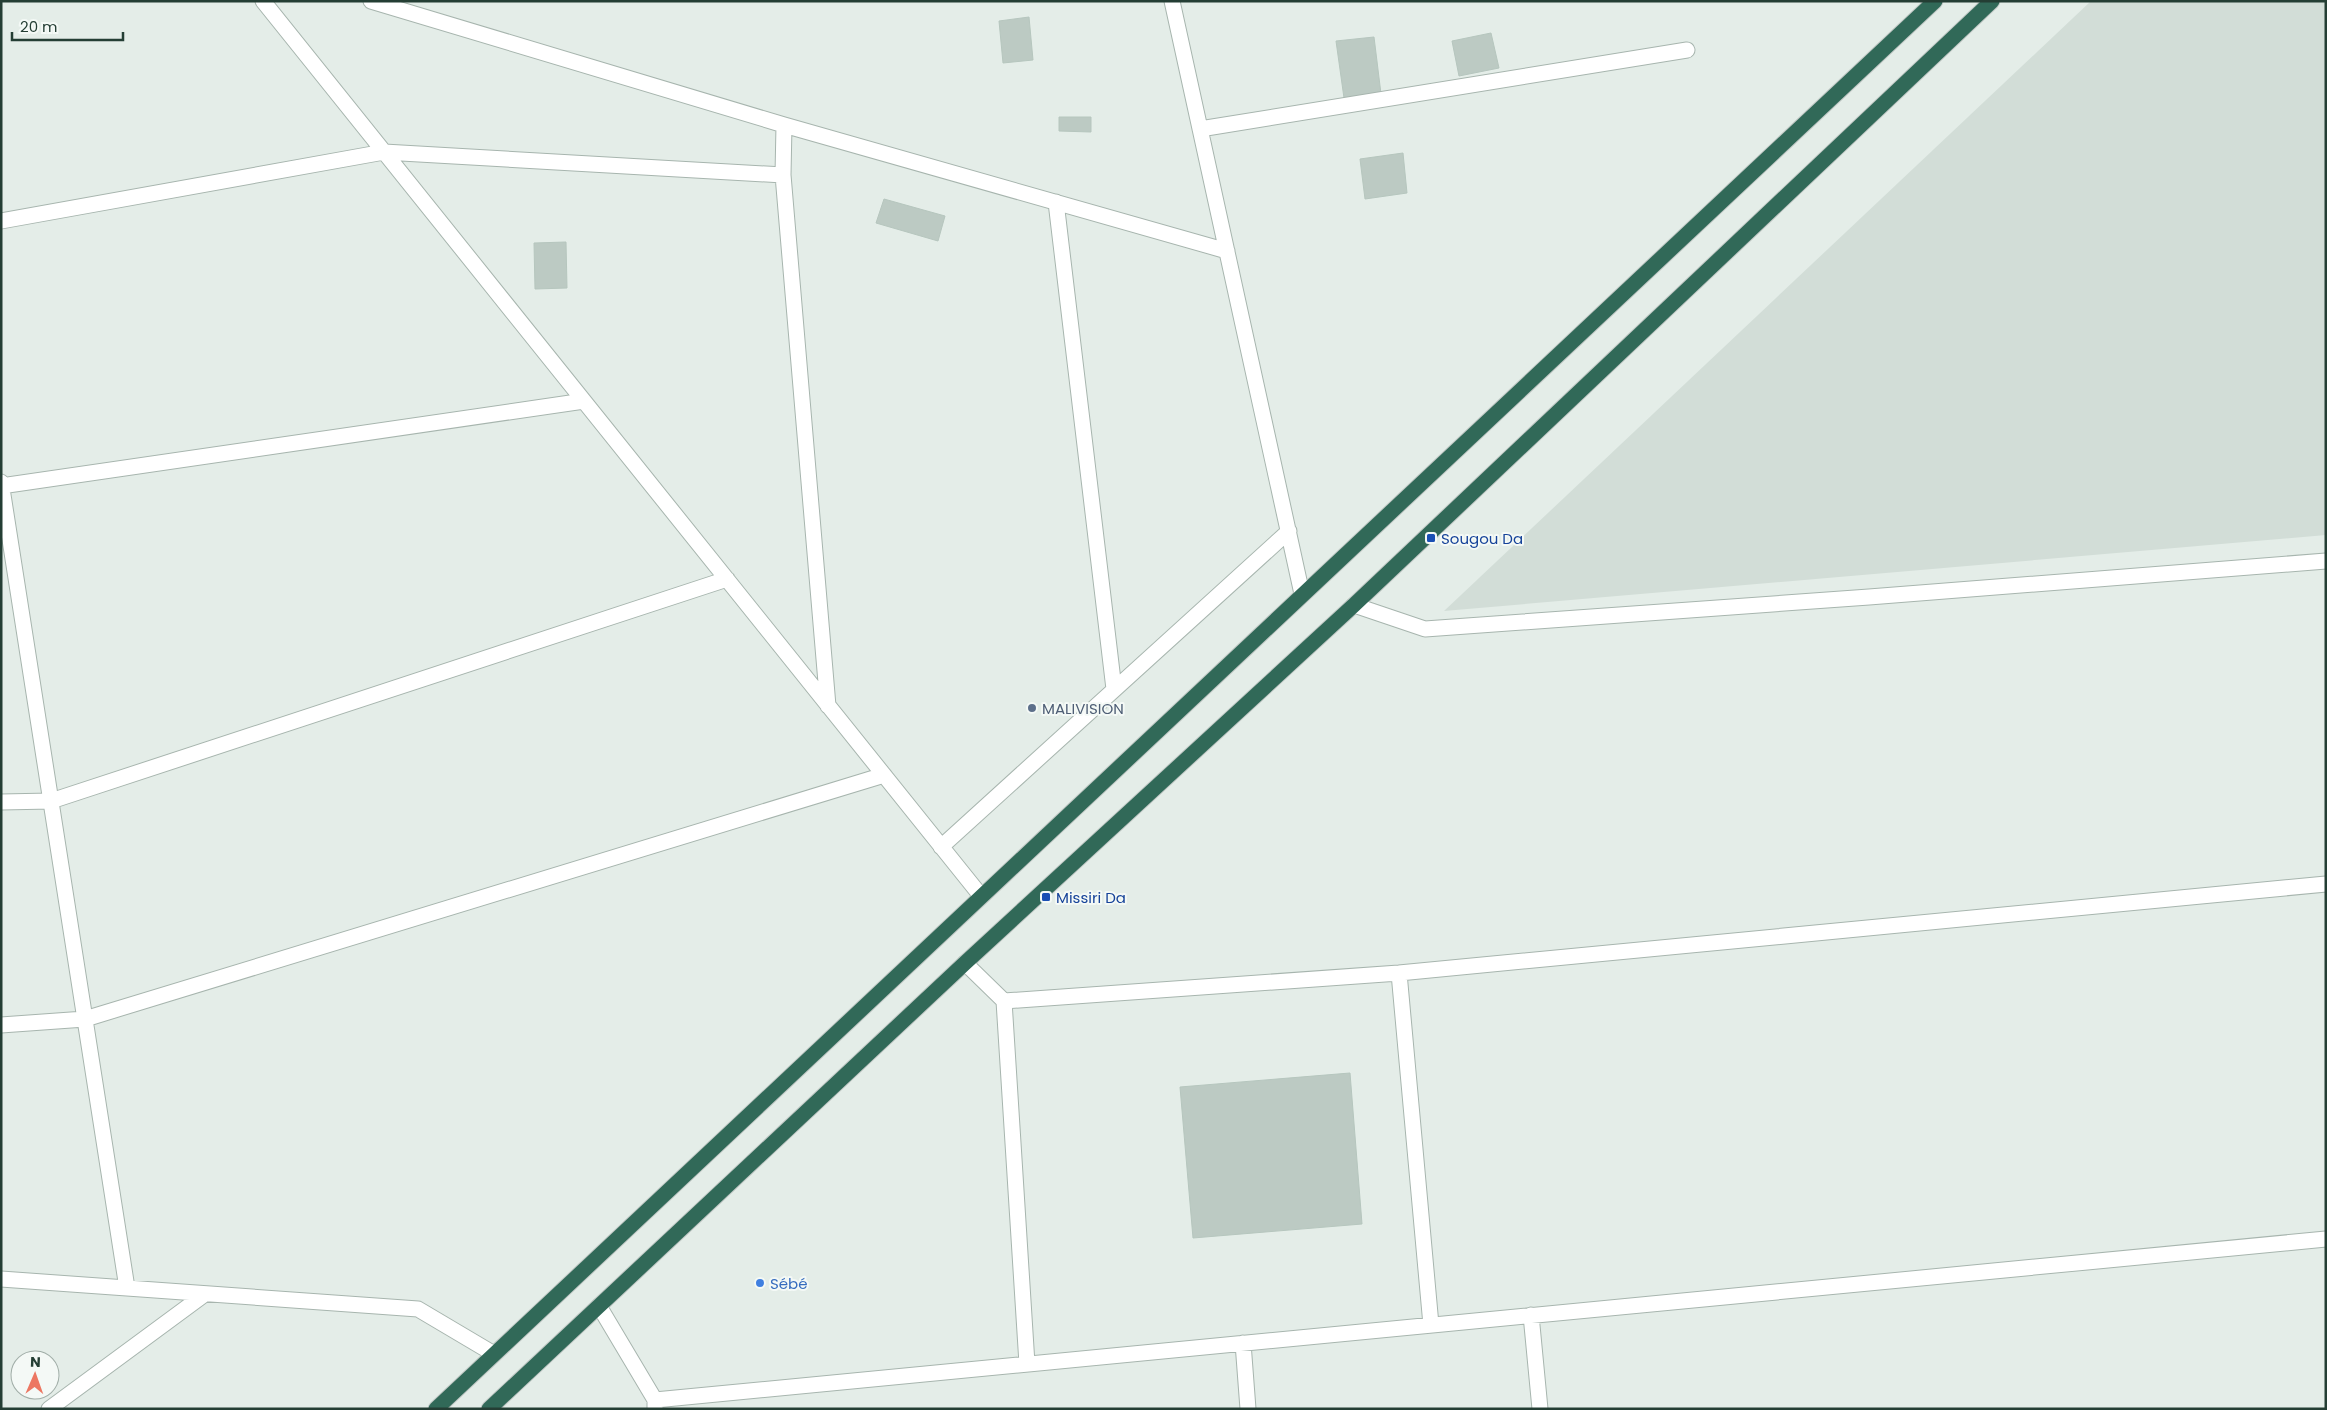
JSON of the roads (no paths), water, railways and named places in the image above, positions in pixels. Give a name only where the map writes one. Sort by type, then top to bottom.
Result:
[{"type":"highway","points":[[436,1409],[1935,1]]},
{"type":"highway","points":[[489,1409],[965,963],[1354,605],[1992,1]]},
{"type":"street","points":[[263,1],[981,896]]},
{"type":"street","points":[[371,1],[784,125],[1227,251]]},
{"type":"street","points":[[1172,1],[1302,594]]},
{"type":"street","points":[[1200,129],[1687,50]]},
{"type":"street","points":[[784,125],[783,175],[828,706]]},
{"type":"street","points":[[1,221],[384,152],[783,175]]},
{"type":"street","points":[[1056,202],[1114,689]]},
{"type":"street","points":[[127,1288],[1,484],[584,401]]},
{"type":"street","points":[[941,846],[1289,531]]},
{"type":"street","points":[[1354,605],[1425,629],[1859,598],[2326,561]]},
{"type":"street","points":[[1,802],[51,801],[727,579]]},
{"type":"street","points":[[1,1025],[85,1019],[884,775]]},
{"type":"street","points":[[1004,1001],[1399,973],[2326,884]]},
{"type":"street","points":[[965,963],[1004,1001],[1027,1364]]},
{"type":"street","points":[[1399,973],[1431,1325]]},
{"type":"street","points":[[599,1306],[655,1404],[1027,1364],[2326,1239]]},
{"type":"street","points":[[1,1279],[418,1309],[494,1354]]},
{"type":"street","points":[[49,1409],[205,1294]]},
{"type":"street","points":[[1531,1315],[1540,1409]]},
{"type":"street","points":[[1243,1343],[1248,1409]]},
{"type":"place","name":"Sougou Da","points":[[1431,538]]},
{"type":"place","name":"MALIVISION","points":[[1032,708]]},
{"type":"place","name":"Missiri Da","points":[[1046,897]]},
{"type":"place","name":"Sébé","points":[[760,1283]]}]
